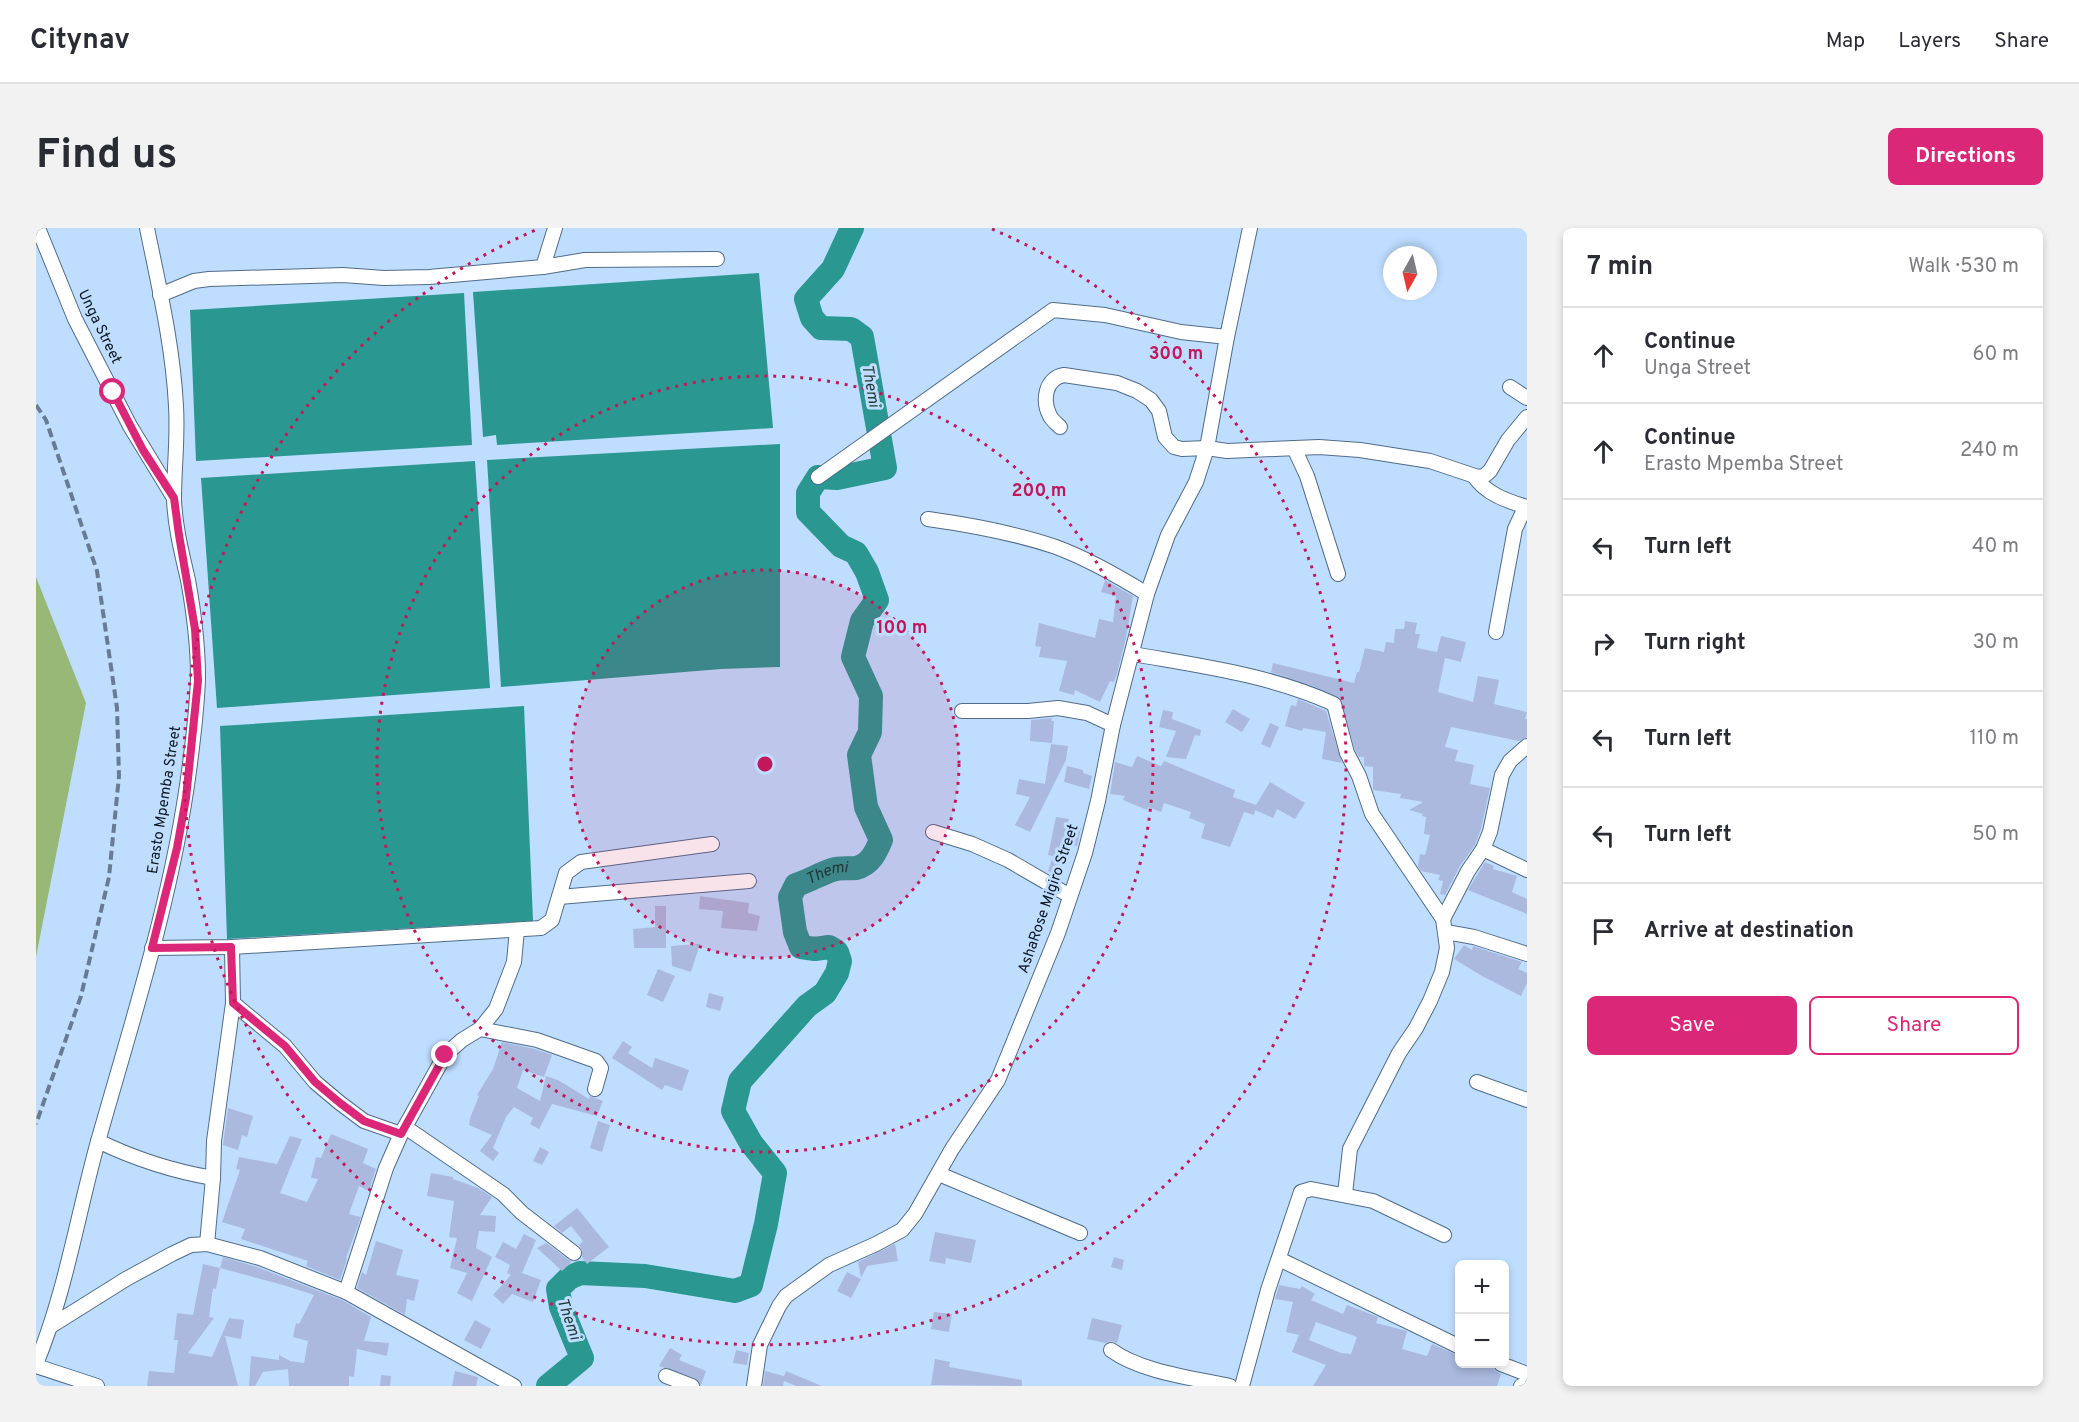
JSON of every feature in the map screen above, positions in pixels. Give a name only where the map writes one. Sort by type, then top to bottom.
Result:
[{"type":"street","name":"Unga Street","points":[[38,228],[75,319],[130,426],[174,498]]},
{"type":"street","name":"Erasto Mpemba Street","points":[[36,1365],[51,1326],[98,1141],[129,1038],[152,948],[177,848],[191,753],[198,681],[195,629],[174,498],[177,457],[176,403],[169,339],[147,228]]},
{"type":"street","points":[[543,267],[555,228]]},
{"type":"street","name":"AshaRose Migiro Street","points":[[754,1386],[760,1346],[786,1296],[829,1265],[902,1230],[915,1214],[952,1149],[998,1080],[1058,933],[1085,853],[1113,725],[1147,594],[1168,535],[1196,482],[1207,448],[1250,228]]},
{"type":"street","points":[[160,295],[194,281],[209,279],[342,275],[395,278],[543,267],[585,260],[717,259]]},
{"type":"street","points":[[818,477],[1053,310],[1105,315],[1181,332],[1227,338]]},
{"type":"street","points":[[1060,427],[1049,415],[1047,391],[1050,381],[1056,376],[1075,376],[1117,383],[1151,400],[1159,411],[1168,443],[1182,449],[1207,448],[1227,451],[1319,447],[1400,455],[1430,461],[1474,476],[1484,476],[1490,471],[1508,440],[1527,417]]},
{"type":"street","points":[[1510,387],[1527,398]]},
{"type":"street","points":[[1294,448],[1306,476],[1338,574]]},
{"type":"street","points":[[1474,476],[1491,492],[1527,508],[1515,529],[1496,632]]},
{"type":"street","points":[[928,519],[986,529],[1057,548],[1098,566],[1147,594]]},
{"type":"street","points":[[1133,654],[1260,679],[1334,704],[1347,753],[1359,776],[1372,814],[1444,926],[1447,948],[1442,972],[1416,1028],[1399,1053],[1350,1149],[1345,1194]]},
{"type":"street","points":[[962,711],[1028,711],[1058,708],[1087,713],[1113,725]]},
{"type":"street","points":[[1444,926],[1468,871],[1483,849],[1490,832],[1502,775],[1510,761],[1527,746]]},
{"type":"street","points":[[933,832],[972,844],[1008,860],[1070,896]]},
{"type":"street","points":[[152,948],[231,947],[541,928],[547,925],[556,910],[566,873],[580,861],[712,844]]},
{"type":"street","points":[[1483,849],[1527,870]]},
{"type":"street","points":[[559,897],[749,881]]},
{"type":"street","points":[[1444,926],[1527,954]]},
{"type":"street","points":[[346,1292],[386,1168],[403,1131],[445,1055],[462,1040],[480,1029],[496,1010],[513,962],[517,930]]},
{"type":"street","points":[[207,1244],[215,1131],[233,1003],[231,947]]},
{"type":"street","points":[[233,1003],[285,1046],[315,1082],[364,1121],[403,1131],[503,1194],[522,1213],[574,1253]]},
{"type":"street","points":[[480,1029],[537,1040],[596,1061],[601,1068],[595,1089]]},
{"type":"street","points":[[1477,1082],[1527,1100]]},
{"type":"street","points":[[98,1141],[138,1159],[172,1170],[213,1178]]},
{"type":"street","points":[[939,1174],[1080,1233]]},
{"type":"street","points":[[1242,1386],[1301,1191],[1311,1189],[1373,1201],[1444,1235]]},
{"type":"street","points":[[51,1326],[163,1259],[191,1245],[207,1244],[260,1258],[346,1292],[513,1386]]},
{"type":"street","points":[[1279,1259],[1455,1345]]},
{"type":"street","points":[[1111,1350],[1131,1362],[1148,1368],[1230,1386]]},
{"type":"street","points":[[36,1365],[97,1386]]},
{"type":"street","points":[[1509,1367],[1527,1374]]},
{"type":"street","points":[[666,1376],[692,1386]]},
{"type":"street","points":[[1521,1386],[1527,1384]]},
{"type":"shaded area","points":[[759,273],[773,428],[497,445],[496,435],[483,437],[473,292]]},
{"type":"shaded area","points":[[464,293],[472,445],[196,461],[190,310]]},
{"type":"shaded area","points":[[780,444],[780,667],[721,669],[501,687],[487,460]]},
{"type":"shaded area","points":[[475,461],[490,688],[217,708],[201,478]]},
{"type":"shaded area","points":[[36,577],[86,703],[36,957]]},
{"type":"shaded area","points":[[524,706],[533,921],[227,939],[220,726]]},
{"type":"building","points":[[1105,580],[1133,596],[1117,674],[1114,682],[1110,681],[1100,702],[1075,690],[1074,695],[1059,691],[1067,661],[1039,657],[1041,647],[1035,646],[1039,623],[1095,638],[1099,619],[1113,622],[1116,596],[1101,592]]},
{"type":"building","points":[[1405,621],[1417,623],[1415,634],[1420,634],[1417,648],[1437,652],[1441,636],[1466,642],[1461,662],[1445,658],[1438,692],[1473,702],[1478,676],[1499,680],[1494,704],[1527,712],[1525,719],[1527,719],[1527,737],[1519,741],[1451,727],[1445,747],[1458,750],[1455,761],[1474,765],[1470,784],[1490,788],[1475,845],[1460,866],[1445,895],[1440,894],[1443,881],[1438,880],[1440,875],[1421,871],[1418,866],[1420,854],[1425,855],[1430,835],[1424,834],[1426,817],[1409,810],[1423,802],[1400,798],[1401,794],[1373,790],[1373,767],[1364,766],[1364,757],[1359,757],[1355,750],[1340,698],[1271,672],[1273,663],[1354,683],[1365,648],[1384,652],[1386,642],[1394,643],[1395,629],[1404,629]]},
{"type":"building","points":[[1298,699],[1326,711],[1342,763],[1322,759],[1326,732],[1303,728],[1302,731],[1285,726],[1291,705],[1296,706]]},
{"type":"building","points":[[1233,709],[1250,719],[1242,732],[1225,722]]},
{"type":"building","points":[[1163,710],[1173,712],[1172,719],[1201,730],[1200,736],[1195,735],[1186,759],[1166,757],[1176,731],[1159,727]]},
{"type":"building","points":[[1052,718],[1051,721],[1054,721],[1052,743],[1030,741],[1031,720]]},
{"type":"building","points":[[1270,723],[1279,727],[1270,748],[1261,744]]},
{"type":"building","points":[[1051,744],[1068,746],[1066,760],[1030,832],[1015,825],[1030,797],[1016,794],[1019,779],[1045,784]]},
{"type":"building","points":[[1137,756],[1161,766],[1164,761],[1235,790],[1233,797],[1256,805],[1270,782],[1305,803],[1295,819],[1277,809],[1273,818],[1255,810],[1254,815],[1244,812],[1230,847],[1201,838],[1205,824],[1189,818],[1191,812],[1164,803],[1161,812],[1148,807],[1147,810],[1123,800],[1125,796],[1110,794],[1115,762],[1132,767]]},
{"type":"building","points":[[1067,766],[1083,770],[1083,773],[1092,776],[1089,789],[1064,782]]},
{"type":"building","points":[[1056,817],[1069,819],[1067,826],[1081,828],[1077,846],[1068,845],[1059,875],[1048,871],[1053,856],[1048,855]]},
{"type":"building","points":[[1485,862],[1494,866],[1493,869],[1517,876],[1512,892],[1527,899],[1527,914],[1468,890]]},
{"type":"building","points":[[700,896],[749,903],[748,913],[760,916],[757,931],[721,928],[723,911],[699,909]]},
{"type":"building","points":[[655,906],[666,906],[666,948],[634,948],[633,929],[655,927]]},
{"type":"building","points":[[700,944],[691,972],[672,966],[671,946]]},
{"type":"building","points":[[1464,945],[1472,950],[1473,946],[1522,962],[1518,969],[1527,973],[1527,983],[1521,996],[1454,959]]},
{"type":"building","points":[[658,969],[675,976],[663,1002],[647,995]]},
{"type":"building","points":[[709,993],[724,997],[720,1011],[706,1007]]},
{"type":"building","points":[[623,1041],[632,1047],[628,1053],[652,1068],[655,1058],[689,1070],[682,1091],[665,1085],[662,1090],[612,1058]]},
{"type":"building","points":[[502,1042],[552,1055],[544,1077],[523,1070],[517,1088],[540,1101],[546,1076],[558,1080],[589,1099],[590,1096],[603,1101],[597,1116],[552,1104],[539,1129],[530,1124],[533,1118],[514,1107],[506,1117],[493,1148],[499,1153],[493,1161],[480,1151],[492,1135],[469,1125],[470,1118],[479,1096],[477,1095],[493,1069]]},
{"type":"building","points":[[228,1108],[253,1116],[247,1137],[242,1135],[238,1150],[223,1145]]},
{"type":"building","points":[[598,1121],[610,1125],[602,1152],[590,1148]]},
{"type":"building","points":[[331,1134],[368,1149],[363,1163],[376,1169],[369,1191],[359,1186],[349,1214],[361,1217],[340,1280],[306,1266],[308,1261],[241,1239],[245,1229],[222,1222],[240,1170],[236,1169],[239,1157],[277,1164],[290,1136],[302,1139],[280,1193],[307,1202],[318,1179],[311,1178],[316,1157],[321,1158]]},
{"type":"building","points":[[540,1147],[549,1152],[542,1165],[533,1161]]},
{"type":"building","points":[[431,1173],[453,1177],[492,1197],[480,1215],[496,1216],[495,1232],[479,1231],[476,1248],[492,1257],[472,1301],[457,1293],[467,1273],[450,1268],[457,1238],[449,1237],[454,1201],[427,1196]]},
{"type":"building","points":[[577,1208],[609,1247],[587,1264],[582,1257],[579,1245],[583,1241],[571,1226],[562,1233],[554,1226]]},
{"type":"building","points":[[935,1232],[976,1240],[971,1263],[946,1258],[945,1264],[929,1261]]},
{"type":"building","points":[[524,1234],[536,1240],[522,1273],[541,1280],[533,1302],[512,1294],[503,1304],[493,1295],[511,1275],[507,1273],[510,1265],[495,1257],[503,1242],[516,1249]]},
{"type":"building","points":[[376,1241],[403,1250],[396,1275],[419,1280],[414,1301],[407,1299],[405,1315],[357,1288],[362,1272],[366,1275]]},
{"type":"building","points":[[546,1243],[572,1262],[562,1271],[537,1248]]},
{"type":"building","points":[[895,1244],[898,1261],[867,1266],[861,1278],[858,1262]]},
{"type":"building","points":[[223,1257],[257,1267],[342,1300],[371,1317],[364,1341],[389,1343],[387,1356],[357,1349],[354,1377],[349,1376],[349,1386],[289,1386],[288,1369],[263,1372],[255,1386],[249,1386],[251,1356],[279,1360],[279,1355],[290,1361],[304,1363],[308,1341],[293,1337],[296,1323],[299,1324],[314,1295],[220,1268]]},
{"type":"building","points":[[1114,1257],[1124,1260],[1122,1270],[1111,1267]]},
{"type":"building","points":[[203,1264],[220,1268],[216,1289],[213,1288],[209,1317],[214,1318],[188,1353],[212,1357],[229,1318],[244,1320],[241,1339],[225,1336],[238,1386],[147,1386],[149,1371],[174,1373],[178,1340],[174,1340],[177,1313],[193,1315]]},
{"type":"building","points":[[847,1272],[861,1279],[851,1298],[837,1291]]},
{"type":"building","points":[[1279,1285],[1300,1289],[1302,1286],[1315,1294],[1311,1300],[1343,1314],[1347,1305],[1378,1317],[1376,1323],[1407,1331],[1402,1349],[1427,1356],[1432,1344],[1455,1354],[1455,1368],[1493,1368],[1501,1374],[1497,1386],[1313,1386],[1326,1365],[1292,1352],[1299,1335],[1286,1332],[1293,1302],[1275,1299]],"holes":[[[1316,1322],[1357,1337],[1351,1354],[1341,1353],[1309,1340]]]},
{"type":"building","points":[[934,1312],[952,1314],[949,1332],[931,1329]]},
{"type":"building","points":[[1092,1318],[1122,1325],[1117,1343],[1087,1339]]},
{"type":"building","points":[[475,1320],[491,1329],[481,1349],[464,1340]]},
{"type":"building","points":[[670,1348],[682,1355],[679,1360],[706,1371],[701,1385],[695,1378],[659,1366]]},
{"type":"building","points":[[736,1350],[749,1353],[747,1365],[733,1363]]},
{"type":"building","points":[[935,1359],[950,1362],[949,1367],[1022,1380],[1022,1386],[931,1385]]},
{"type":"building","points":[[455,1371],[478,1377],[476,1386],[452,1386]]},
{"type":"building","points":[[765,1371],[784,1376],[786,1371],[822,1386],[796,1386],[784,1381],[783,1386],[763,1386]]},
{"type":"building","points":[[381,1375],[391,1376],[390,1386],[380,1386]]},
{"type":"waterway","name":"Themi","points":[[548,1386],[582,1358],[561,1307],[558,1289],[569,1278],[580,1273],[645,1276],[735,1291],[751,1285],[766,1224],[775,1173],[751,1143],[733,1111],[740,1081],[807,1006],[825,993],[837,973],[840,961],[837,952],[829,947],[815,949],[801,947],[795,932],[790,897],[796,885],[832,870],[856,868],[865,864],[875,853],[881,840],[866,807],[859,755],[870,732],[871,696],[853,657],[862,621],[877,600],[867,572],[856,553],[841,546],[808,512],[808,493],[818,477],[837,478],[885,468],[862,337],[851,329],[821,328],[812,318],[806,299],[833,269],[852,228]]},
{"type":"railway","points":[[36,405],[46,420],[97,571],[117,708],[119,776],[109,877],[81,996],[36,1124]]},
{"type":"route","points":[[113,392],[143,450],[174,498],[192,605],[197,657],[198,681],[194,734],[186,798],[177,848],[152,948],[231,947],[233,1003],[285,1046],[315,1082],[364,1121],[401,1134],[445,1055]]}]
